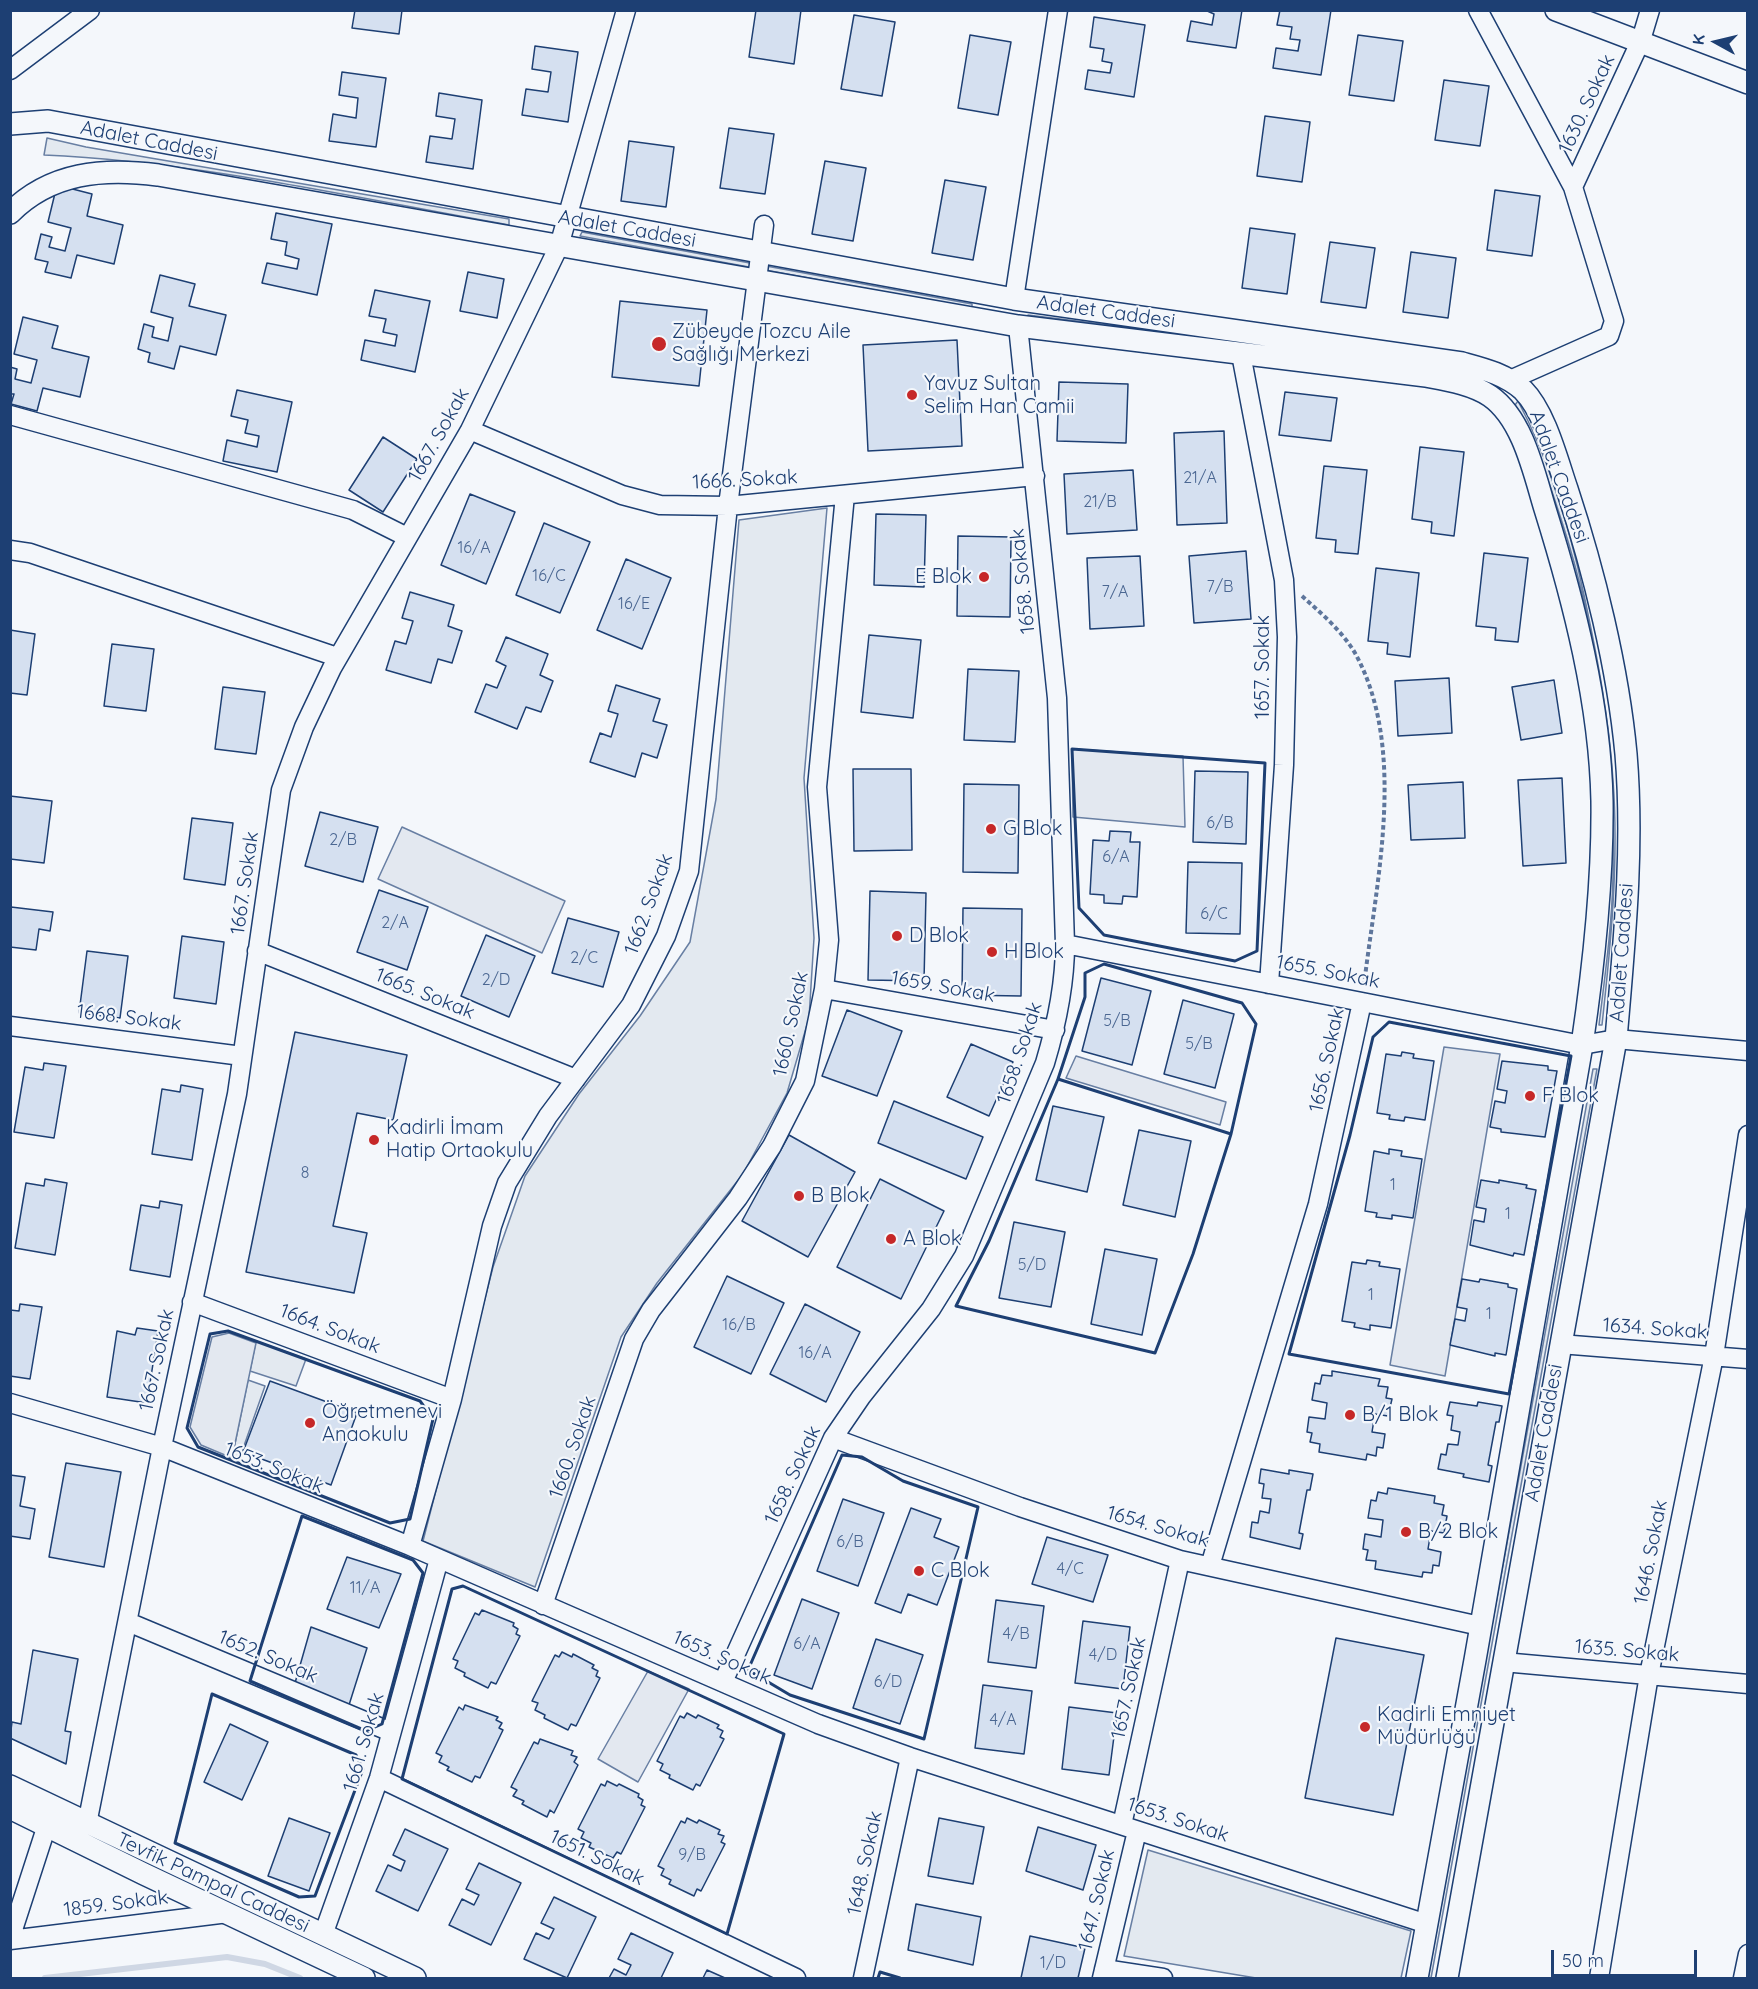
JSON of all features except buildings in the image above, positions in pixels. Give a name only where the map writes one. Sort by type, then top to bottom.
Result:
[{"type":"street","points":[[10,70],[90,10]]},
{"type":"street","name":"1667. Sokak","points":[[87,1824],[242,1056],[281,790],[304,728],[337,657],[470,430],[559,246],[626,10]]},
{"type":"street","points":[[1014,299],[1058,10]]},
{"type":"street","points":[[1478,10],[1573,187],[1614,321],[1610,336],[1510,380]]},
{"type":"street","points":[[1556,10],[1641,40],[1748,83]]},
{"type":"street","name":"1630. Sokak","points":[[1573,187],[1641,40],[1650,10]]},
{"type":"street","name":"Adalet Caddesi","points":[[10,124],[48,121],[1014,299],[1440,359],[1486,369],[1510,380],[1523,391],[1535,408],[1551,442],[1577,520],[1600,607],[1618,699],[1626,753],[1628,849],[1624,946],[1616,1039],[1447,1978]]},
{"type":"street","points":[[10,213],[51,183],[66,178],[88,173],[137,172],[1018,326],[1426,376],[1465,385],[1491,397],[1508,416],[1522,441],[1560,557],[1585,666],[1597,740],[1602,800],[1601,879],[1594,969],[1582,1045],[1417,1978]]},
{"type":"street","name":"1662. Sokak","points":[[410,1546],[452,1399],[492,1226],[507,1183],[548,1116],[631,1005],[666,936],[689,871],[728,506],[764,225]]},
{"type":"street","name":"1658. Sokak","points":[[723,1682],[834,1438],[861,1396],[931,1309],[964,1256],[1045,1063],[1055,1030],[1065,971],[1058,698],[1018,326]]},
{"type":"street","name":"1657. Sokak","points":[[1241,354],[1284,580],[1287,637],[1284,765],[1269,984]]},
{"type":"street","points":[[10,415],[353,510],[407,537]]},
{"type":"street","name":"1666. Sokak","points":[[470,430],[622,495],[660,505],[728,506],[1035,476]]},
{"type":"street","name":"1660. Sokak","points":[[543,1605],[634,1339],[651,1310],[738,1198],[772,1146],[805,1081],[824,989],[829,940],[817,787],[845,495]]},
{"type":"street","points":[[10,550],[30,553],[150,592],[337,657]]},
{"type":"street","name":"1655. Sokak","points":[[1065,944],[1582,1045]]},
{"type":"street","name":"1665. Sokak","points":[[257,951],[576,1079]]},
{"type":"street","name":"1659. Sokak","points":[[824,989],[1055,1030]]},
{"type":"street","name":"1656. Sokak","points":[[1210,1566],[1318,1204],[1362,1002]]},
{"type":"street","name":"1668. Sokak","points":[[10,1026],[242,1056]]},
{"type":"street","points":[[1582,1045],[1616,1039],[1748,1052]]},
{"type":"street","name":"1646. Sokak","points":[[1599,1978],[1649,1675],[1714,1356],[1748,1135]]},
{"type":"street","name":"1664. Sokak","points":[[192,1302],[452,1399]]},
{"type":"street","name":"1634. Sokak","points":[[1560,1344],[1748,1359]]},
{"type":"street","name":"1653. Sokak","points":[[10,1403],[162,1447],[410,1546],[818,1724],[910,1757],[1427,1924]]},
{"type":"street","name":"1654. Sokak","points":[[834,1438],[1020,1507],[1180,1560],[1480,1626]]},
{"type":"street","name":"1661. Sokak","points":[[323,1935],[379,1778],[439,1559]]},
{"type":"street","name":"1657. Sokak","points":[[1129,1828],[1180,1560]]},
{"type":"street","name":"1652. Sokak","points":[[128,1622],[391,1732]]},
{"type":"street","name":"1635. Sokak","points":[[1503,1662],[1748,1684]]},
{"type":"street","name":"1648. Sokak","points":[[863,1978],[910,1757]]},
{"type":"street","name":"1651. Sokak","points":[[379,1778],[796,1978]]},
{"type":"street","name":"Tevfik Pampal Caddesi","points":[[10,1785],[87,1824],[415,1978]]},
{"type":"street","name":"Tevfik Pampal Caddesi","points":[[10,1808],[364,1978]]},
{"type":"street","points":[[10,1939],[46,1824]]},
{"type":"street","name":"1647. Sokak","points":[[1103,1974],[1129,1828]]},
{"type":"street","name":"1859. Sokak","points":[[10,1939],[228,1913]]},
{"type":"street","points":[[1743,1978],[1748,1954]]},
{"type":"street","points":[[1103,1974],[1163,1978]]},
{"type":"path","name":"1656. Sokak","points":[[1284,580],[1333,624],[1354,653],[1370,691],[1382,740],[1385,803],[1362,1002]]},
{"type":"shaded area","points":[[47,138],[86,147],[509,219],[509,225],[219,173],[161,165],[44,155]]},
{"type":"shaded area","points":[[582,232],[972,304],[972,308],[580,236]]},
{"type":"shaded area","points":[[1028,315],[1419,363],[1487,379],[1485,381],[1424,366],[1028,319]]},
{"type":"shaded area","points":[[1518,401],[1540,447],[1565,520],[1584,595],[1605,710],[1615,811],[1615,872],[1602,1025],[1599,1025],[1611,913],[1613,832],[1608,742],[1602,697],[1586,608],[1575,565],[1541,462],[1515,405]]},
{"type":"shaded area","points":[[827,508],[804,778],[814,938],[809,1018],[787,1093],[743,1174],[657,1283],[621,1337],[535,1587],[423,1541],[493,1267],[525,1176],[579,1094],[640,1016],[690,942],[716,799],[739,520]]},
{"type":"shaded area","points":[[1072,749],[1183,756],[1185,827],[1073,817]]},
{"type":"shaded area","points":[[402,827],[565,901],[542,953],[378,879]]},
{"type":"shaded area","points":[[1444,1047],[1500,1054],[1445,1376],[1390,1365]]},
{"type":"shaded area","points":[[1076,1056],[1226,1102],[1220,1125],[1066,1078]]},
{"type":"shaded area","points":[[1593,1069],[1597,1069],[1431,1978],[1428,1978]]},
{"type":"shaded area","points":[[229,1333],[256,1343],[232,1458],[201,1445],[190,1427],[212,1337]]},
{"type":"shaded area","points":[[256,1341],[306,1359],[296,1386],[250,1371]]},
{"type":"shaded area","points":[[248,1380],[265,1386],[239,1460],[232,1458]]},
{"type":"shaded area","points":[[648,1671],[689,1689],[638,1782],[598,1759]]},
{"type":"shaded area","points":[[1148,1850],[1411,1931],[1401,1978],[1256,1978],[1124,1956]]},
{"type":"waterway","points":[[45,1978],[227,1957],[265,1964],[300,1978]]},
{"type":"wall","points":[[1072,749],[1265,763],[1257,951],[1235,961],[1104,935],[1079,908],[1072,749]]},
{"type":"wall","points":[[1104,964],[1242,1003],[1256,1024],[1231,1134],[1058,1079],[1085,997],[1085,973],[1104,964]]},
{"type":"wall","points":[[1389,1022],[1571,1056],[1509,1394],[1289,1354],[1350,1135],[1373,1037],[1389,1022]]},
{"type":"wall","points":[[1058,1079],[1231,1134],[1193,1254],[1155,1353],[956,1306],[989,1241],[1058,1079]]},
{"type":"wall","points":[[228,1331],[420,1401],[433,1419],[410,1519],[390,1523],[198,1447],[187,1428],[210,1334],[228,1331]]},
{"type":"wall","points":[[842,1455],[862,1457],[903,1481],[978,1507],[924,1739],[790,1695],[748,1670],[842,1455]]},
{"type":"wall","points":[[302,1516],[413,1560],[423,1573],[382,1724],[366,1731],[250,1681],[302,1516]]},
{"type":"wall","points":[[463,1586],[784,1734],[727,1934],[402,1779],[452,1589],[463,1586]]},
{"type":"wall","points":[[212,1694],[356,1755],[363,1769],[315,1896],[299,1897],[175,1843],[212,1694]]},
{"type":"wall","points":[[878,1978],[880,1972],[900,1978]]},
{"type":"place","name":"Zübeyde Tozcu Aile Sağlığı Merkezi","points":[[659,344]]},
{"type":"place","name":"Yavuz Sultan Selim Han Camii","points":[[912,395]]},
{"type":"place","name":"E Blok","points":[[984,577]]},
{"type":"place","name":"G Blok","points":[[991,829]]},
{"type":"place","name":"D Blok","points":[[897,936]]},
{"type":"place","name":"H Blok","points":[[992,952]]},
{"type":"place","name":"F Blok","points":[[1530,1096]]},
{"type":"place","name":"Kadirli İmam Hatip Ortaokulu","points":[[374,1140]]},
{"type":"place","name":"B Blok","points":[[799,1196]]},
{"type":"place","name":"A Blok","points":[[891,1239]]},
{"type":"place","name":"B/1 Blok","points":[[1350,1415]]},
{"type":"place","name":"Öğretmenevi Anaokulu","points":[[310,1423]]},
{"type":"place","name":"B/2 Blok","points":[[1406,1532]]},
{"type":"place","name":"C Blok","points":[[919,1571]]},
{"type":"place","name":"Kadirli Emniyet Müdürlüğü","points":[[1365,1727]]}]
